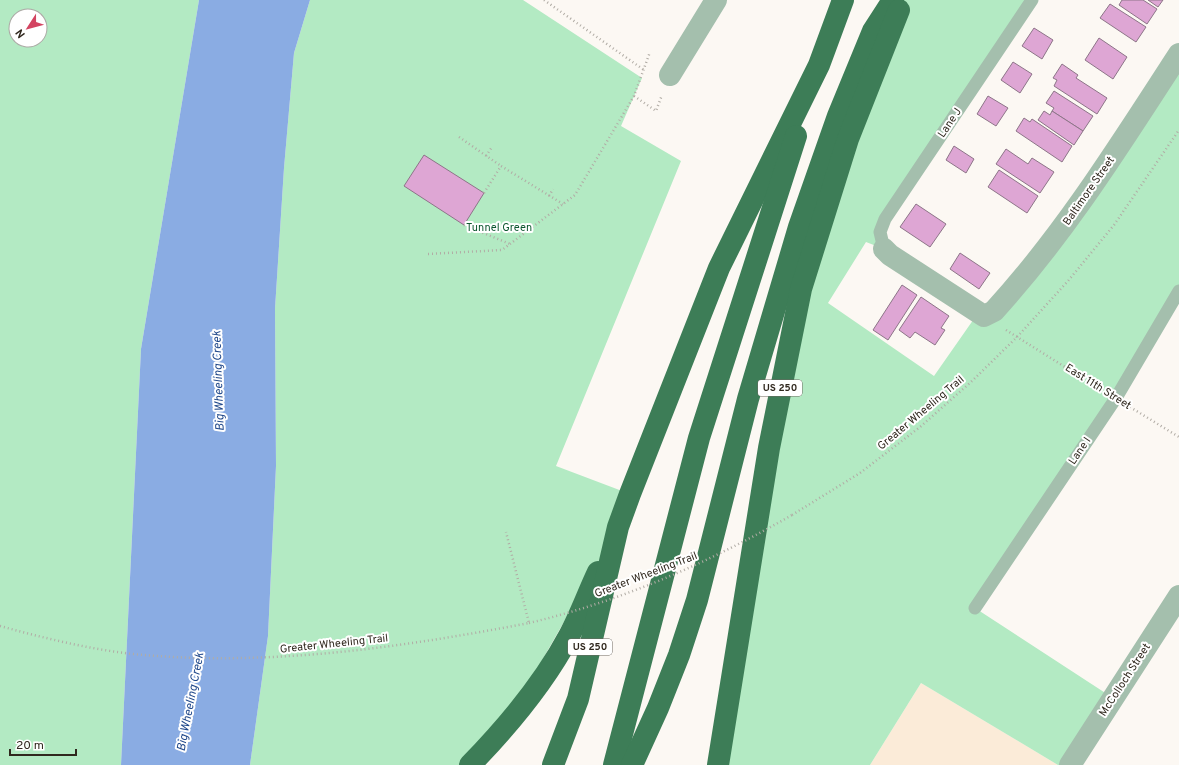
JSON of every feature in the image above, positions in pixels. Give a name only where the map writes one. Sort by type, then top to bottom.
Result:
[{"type":"highway","name":"US 250","points":[[553,765],[578,699],[618,527],[632,486],[719,268],[819,65],[843,0]]},
{"type":"highway","points":[[632,765],[658,708],[679,655],[697,600],[748,399],[802,220],[838,116],[873,31],[893,0]]},
{"type":"highway","name":"US 250","points":[[718,765],[769,448],[801,290],[848,139],[892,24],[904,0]]},
{"type":"highway","points":[[614,765],[699,438],[819,65]]},
{"type":"highway","points":[[470,765],[500,734],[535,688],[568,637],[618,527]]},
{"type":"street","points":[[670,75],[716,0]]},
{"type":"street","name":"Baltimore Street","points":[[884,249],[890,255],[984,316],[994,311],[1069,220],[1098,181],[1179,54]]},
{"type":"street","name":"McColloch Street","points":[[1070,765],[1179,596]]},
{"type":"lane","name":"Lane J","points":[[884,249],[880,232],[885,219],[1032,0]]},
{"type":"lane","name":"Lane I","points":[[975,608],[1116,398],[1179,291]]},
{"type":"path","points":[[544,0],[644,70]]},
{"type":"path","points":[[428,254],[502,250],[575,195],[634,96],[650,52]]},
{"type":"path","points":[[634,96],[656,111],[670,75]]},
{"type":"path","name":"Greater Wheeling Trail","points":[[0,626],[69,644],[132,654],[188,658],[262,658],[344,652],[437,641],[529,623],[561,615],[684,571],[792,515],[860,474],[920,427],[971,382],[1017,337],[1068,281],[1114,226],[1179,130]]},
{"type":"path","points":[[459,137],[501,166],[562,204]]},
{"type":"path","points":[[486,156],[492,147]]},
{"type":"path","points":[[484,193],[501,166]]},
{"type":"path","points":[[549,196],[553,189]]},
{"type":"path","points":[[464,225],[510,244]]},
{"type":"path","name":"East 11th Street","points":[[1017,337],[1179,437]]},
{"type":"path","points":[[506,532],[529,623]]},
{"type":"shaded area","points":[[921,683],[1058,765],[870,765]]},
{"type":"green space","points":[[0,0],[199,0],[141,349],[121,765],[0,765]]},
{"type":"green space","name":"Tunnel Green","points":[[310,0],[523,0],[642,78],[621,126],[681,161],[556,466],[630,494],[618,527],[500,734],[467,765],[250,765],[268,636],[276,466],[275,309],[284,168],[294,53]]},
{"type":"green space","points":[[904,0],[1032,0],[885,219],[884,249],[866,242],[828,303],[934,376],[978,313],[984,316],[1179,54],[1179,291],[975,608],[1113,698],[1070,765],[1058,765],[921,683],[870,765],[718,765],[789,344]]},
{"type":"water","name":"Big Wheeling Creek","points":[[199,0],[310,0],[294,53],[284,168],[275,309],[276,466],[268,636],[250,765],[121,765],[141,349]]},
{"type":"building","points":[[1122,0],[1143,0],[1157,9],[1147,24],[1119,5]]},
{"type":"building","points":[[1148,0],[1163,0],[1158,7]]},
{"type":"building","points":[[1110,4],[1146,27],[1136,42],[1100,18]]},
{"type":"building","points":[[1034,28],[1053,40],[1042,59],[1022,46]]},
{"type":"building","points":[[1099,38],[1127,57],[1113,79],[1085,60]]},
{"type":"building","points":[[1013,62],[1032,74],[1020,93],[1001,80]]},
{"type":"building","points":[[1062,64],[1078,75],[1076,78],[1107,98],[1097,114],[1054,86],[1057,80],[1053,78]]},
{"type":"building","points":[[1054,91],[1093,116],[1083,131],[1052,111],[1054,108],[1046,103]]},
{"type":"building","points":[[988,96],[1008,108],[996,126],[977,114]]},
{"type":"building","points":[[1044,111],[1050,115],[1052,111],[1083,131],[1074,145],[1038,120]]},
{"type":"building","points":[[1024,118],[1030,122],[1032,119],[1072,146],[1062,162],[1016,131]]},
{"type":"building","points":[[954,146],[974,159],[966,173],[946,160]]},
{"type":"building","points":[[1006,149],[1028,164],[1032,158],[1054,172],[1040,193],[996,164]]},
{"type":"building","points":[[424,155],[484,193],[464,225],[404,186]]},
{"type":"building","points":[[999,170],[1038,196],[1027,213],[988,187]]},
{"type":"building","points":[[916,204],[946,224],[930,247],[900,227]]},
{"type":"building","points":[[960,253],[990,273],[979,289],[950,269]]},
{"type":"building","points":[[902,285],[917,295],[888,340],[873,330]]},
{"type":"building","points":[[921,297],[949,316],[941,328],[945,330],[935,345],[915,332],[910,338],[899,330]]}]
